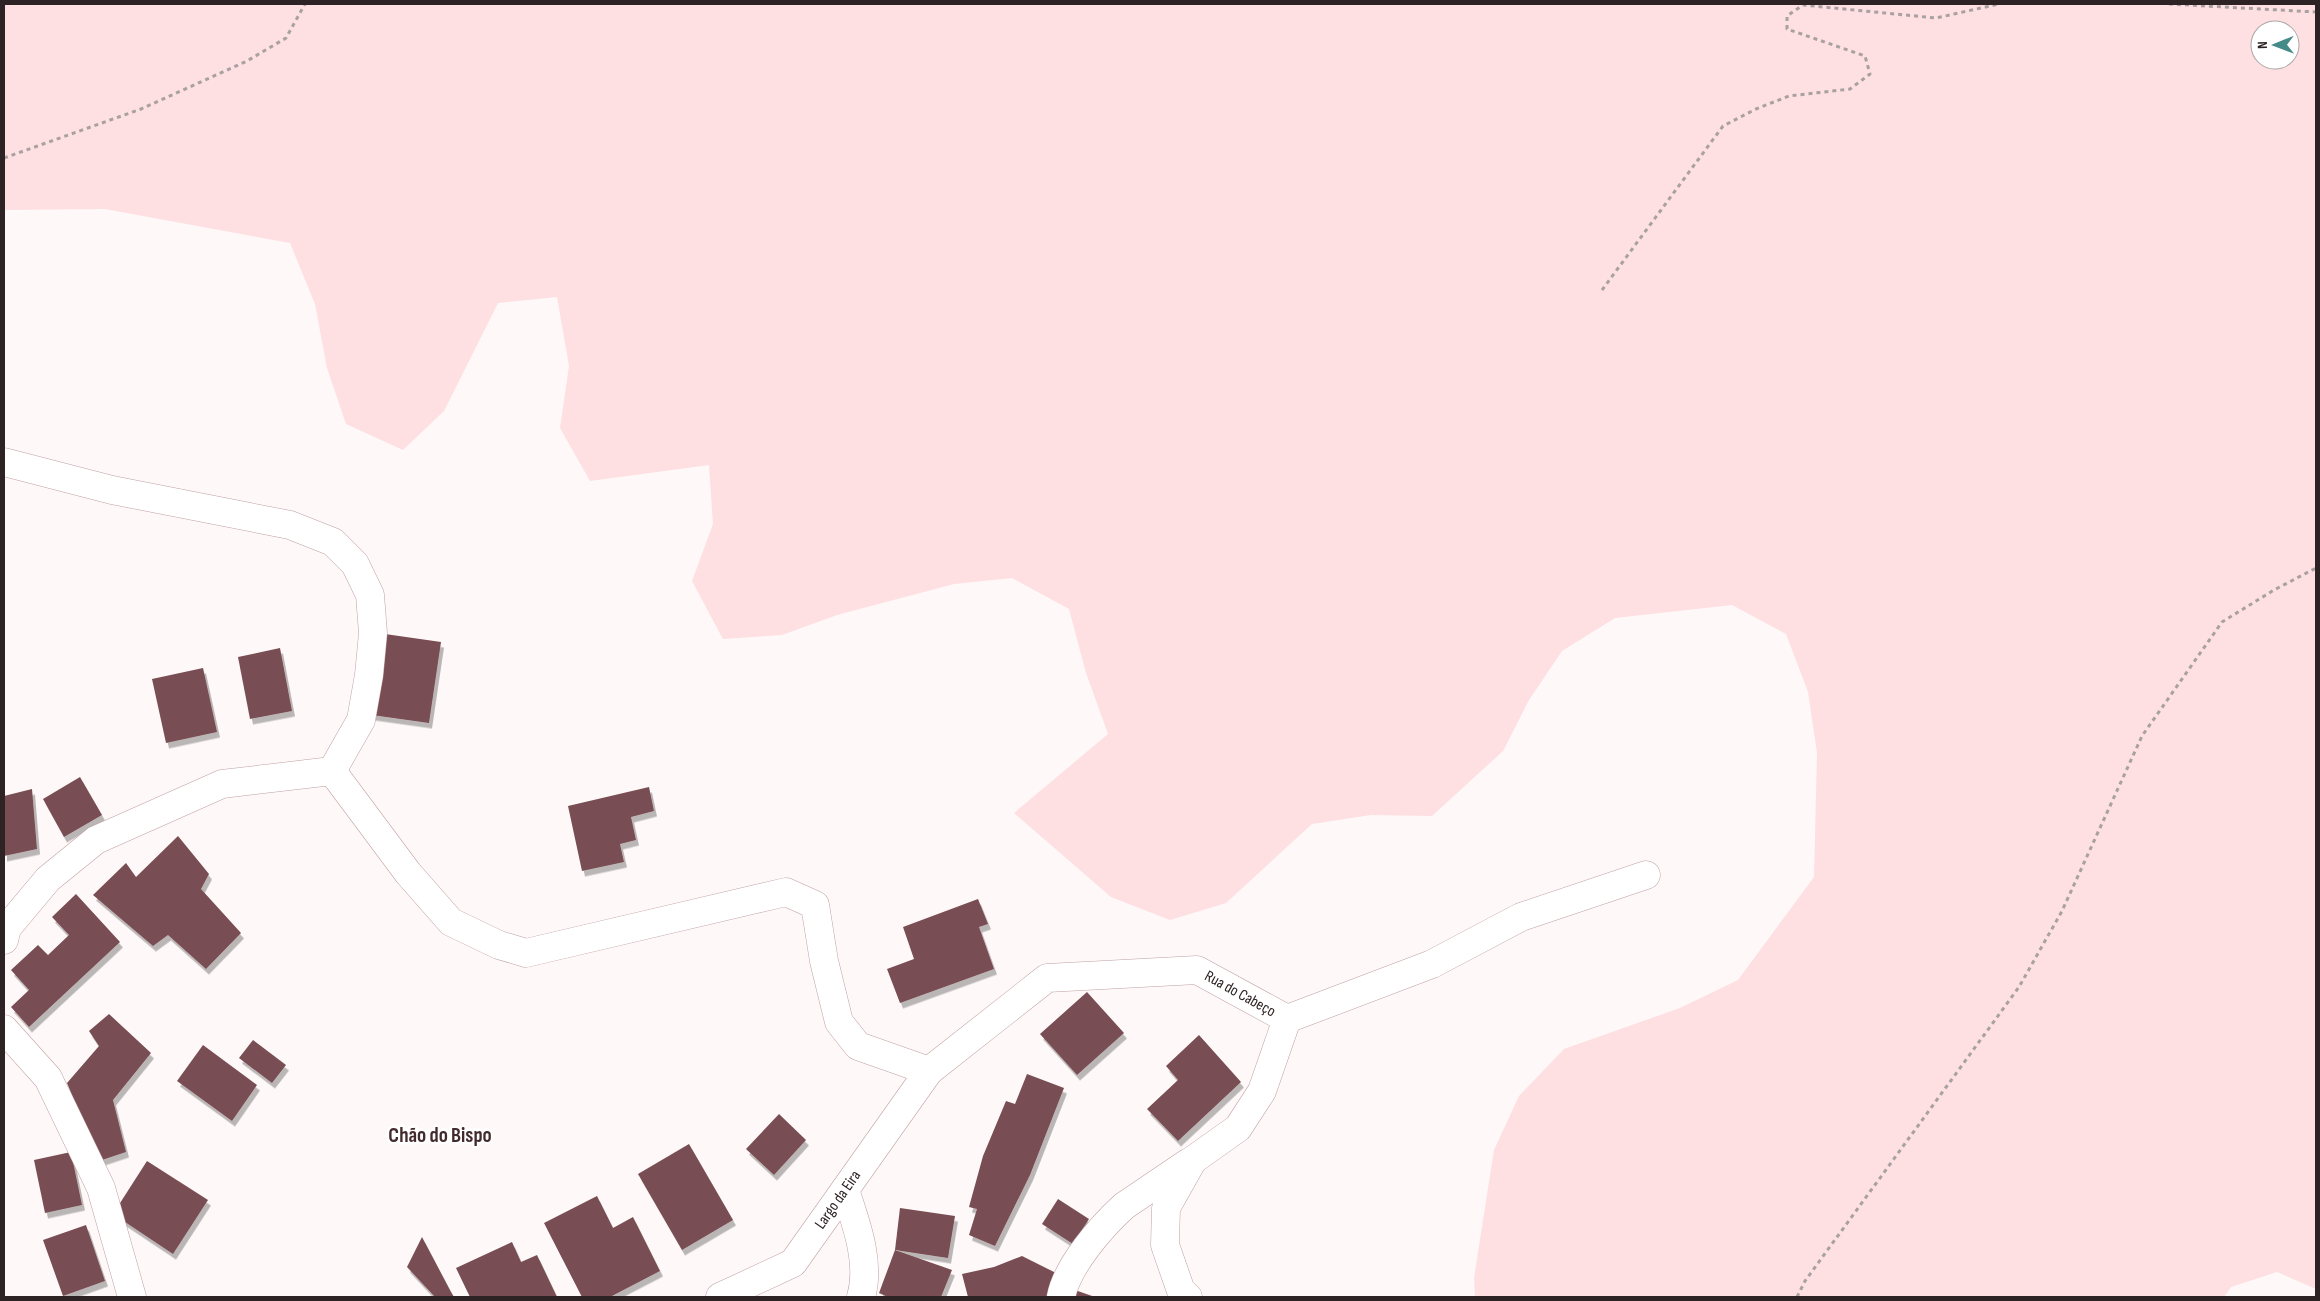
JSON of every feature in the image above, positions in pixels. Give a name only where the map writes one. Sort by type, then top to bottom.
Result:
[{"type":"street","points":[[4,462],[112,490],[290,525],[333,542],[355,564],[370,595],[373,633],[369,674],[361,720],[332,771]]},
{"type":"street","points":[[4,940],[7,928],[48,878],[96,840],[222,784],[332,771]]},
{"type":"street","points":[[332,771],[408,873],[451,922],[499,946],[526,953],[786,892],[815,905],[824,961],[839,1022],[858,1046],[929,1070]]},
{"type":"street","points":[[1287,1019],[1432,964],[1522,917],[1646,875]]},
{"type":"street","name":"Rua do Cabeço","points":[[929,1070],[1047,978],[1197,970],[1287,1019],[1262,1091],[1238,1128],[1194,1160],[1166,1208],[1165,1245],[1181,1291],[1188,1297]]},
{"type":"street","points":[[4,1029],[48,1078],[97,1179],[132,1297]]},
{"type":"street","name":"Largo da Eira","points":[[720,1297],[794,1263],[929,1070]]},
{"type":"street","points":[[1061,1297],[1063,1286],[1083,1253],[1114,1214],[1194,1160]]},
{"type":"street","points":[[845,1190],[856,1222],[866,1280],[862,1297]]},
{"type":"path","points":[[4,158],[141,109],[246,62],[286,38],[305,4]]},
{"type":"path","points":[[1602,290],[1723,126],[1756,109],[1789,96],[1850,89],[1870,74],[1865,56],[1788,29],[1787,16],[1803,5],[1936,18],[1999,4]]},
{"type":"path","points":[[2169,4],[2316,12]]},
{"type":"path","points":[[1797,1297],[1805,1281],[2019,987],[2062,911],[2142,736],[2222,622],[2274,590],[2316,568]]},
{"type":"shaded area","points":[[4,4],[2316,4],[2316,1289],[2277,1272],[2231,1287],[2224,1297],[1475,1297],[1474,1278],[1494,1150],[1519,1096],[1564,1049],[1680,1008],[1738,980],[1814,877],[1817,753],[1808,692],[1786,634],[1732,605],[1615,618],[1562,651],[1529,700],[1503,751],[1432,816],[1371,815],[1312,824],[1226,903],[1170,920],[1111,897],[1014,813],[1108,734],[1086,673],[1069,609],[1012,578],[954,584],[837,615],[782,635],[723,639],[692,581],[713,524],[709,465],[590,481],[560,428],[569,366],[557,297],[498,303],[444,411],[403,450],[346,424],[327,368],[315,304],[290,243],[105,209],[4,210]]},
{"type":"building","points":[[385,634],[441,642],[429,723],[372,715]]},
{"type":"building","points":[[280,648],[292,711],[250,719],[238,657]]},
{"type":"building","points":[[203,668],[217,732],[166,743],[152,679]]},
{"type":"building","points":[[80,777],[102,815],[64,837],[43,799]]},
{"type":"building","points":[[649,787],[654,811],[631,817],[636,840],[620,844],[624,862],[582,871],[568,806]]},
{"type":"building","points":[[32,789],[37,849],[4,856],[4,796]]},
{"type":"building","points":[[178,836],[209,874],[201,889],[241,933],[206,969],[168,935],[153,946],[93,895],[126,863],[136,877]]},
{"type":"building","points":[[76,894],[120,942],[29,1027],[11,1007],[29,990],[11,970],[38,945],[48,955],[69,935],[52,917]]},
{"type":"building","points":[[978,899],[988,924],[979,927],[994,969],[900,1003],[887,969],[914,959],[903,927]]},
{"type":"building","points":[[1087,992],[1124,1033],[1077,1075],[1040,1034]]},
{"type":"building","points":[[109,1014],[151,1053],[113,1100],[126,1152],[99,1161],[67,1083],[99,1046],[89,1031]]},
{"type":"building","points":[[1199,1035],[1241,1082],[1178,1141],[1147,1109],[1178,1080],[1166,1066]]},
{"type":"building","points":[[253,1040],[286,1065],[272,1083],[239,1058]]},
{"type":"building","points":[[203,1045],[257,1085],[232,1121],[177,1081]]},
{"type":"building","points":[[1027,1074],[1064,1088],[1030,1175],[995,1246],[969,1235],[977,1209],[969,1207],[983,1156],[1006,1101],[1015,1104]]},
{"type":"building","points":[[779,1114],[806,1140],[774,1175],[746,1149]]},
{"type":"building","points":[[689,1144],[733,1220],[682,1250],[638,1174]]},
{"type":"building","points":[[71,1152],[82,1205],[45,1213],[34,1160]]},
{"type":"building","points":[[147,1161],[208,1200],[173,1254],[113,1214]]},
{"type":"building","points":[[597,1196],[613,1228],[633,1217],[660,1271],[610,1297],[582,1297],[544,1223]]},
{"type":"building","points":[[1058,1199],[1089,1219],[1073,1244],[1042,1224]]},
{"type":"building","points":[[900,1208],[955,1216],[948,1258],[895,1250]]},
{"type":"building","points":[[86,1225],[105,1281],[63,1296],[43,1240]]},
{"type":"building","points":[[422,1237],[454,1297],[435,1297],[407,1267]]},
{"type":"building","points":[[512,1242],[521,1262],[537,1255],[557,1297],[470,1297],[456,1268]]},
{"type":"building","points":[[895,1250],[952,1270],[941,1297],[888,1297],[879,1293]]},
{"type":"building","points":[[1022,1256],[1062,1276],[1053,1297],[968,1297],[962,1274],[994,1267]]},
{"type":"building","points":[[1072,1289],[1095,1297],[1069,1297]]},
{"type":"district","name":"Chão do Bispo","points":[[440,1135]]}]
